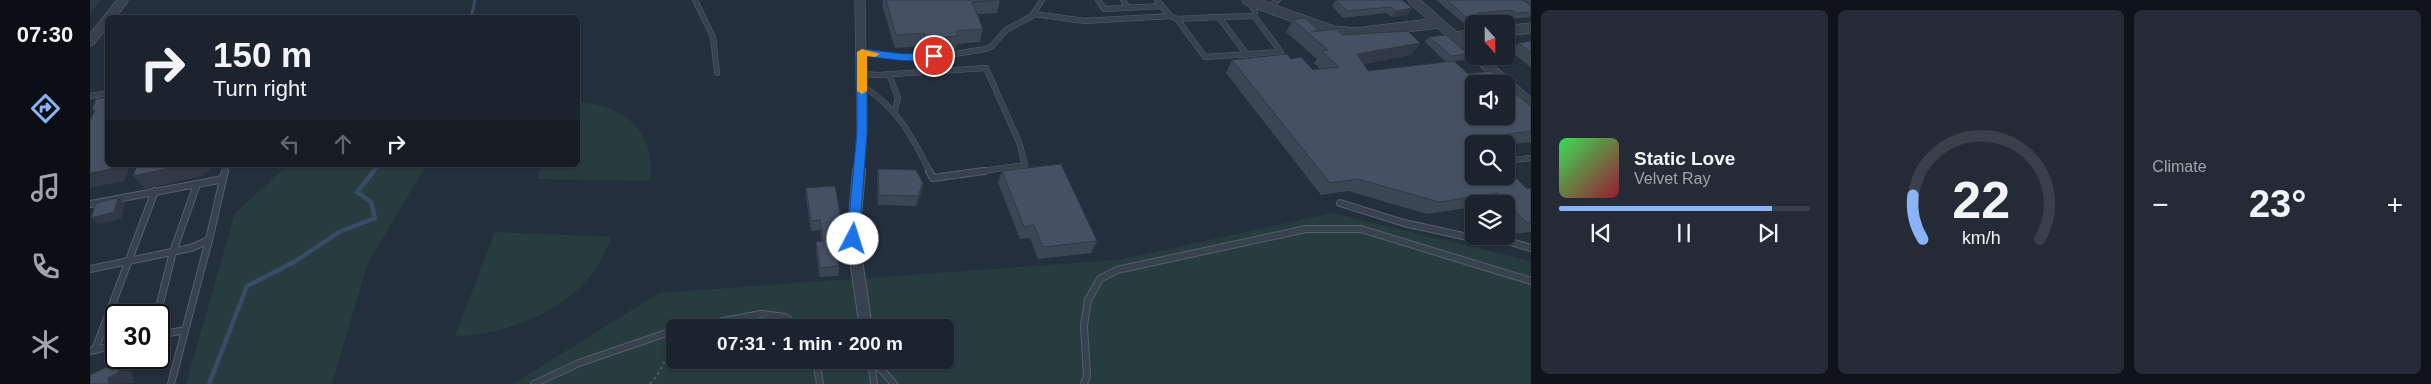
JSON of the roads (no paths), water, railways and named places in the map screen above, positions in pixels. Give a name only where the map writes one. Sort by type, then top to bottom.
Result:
[{"type":"street","points":[[110,15],[123,0]]},
{"type":"street","points":[[860,0],[862,132],[853,239],[865,319]]},
{"type":"street","points":[[1249,0],[1333,31],[1355,33],[1439,23]]},
{"type":"street","points":[[1413,0],[1465,46]]},
{"type":"street","points":[[90,41],[105,22]]},
{"type":"street","points":[[1515,30],[1531,28]]},
{"type":"street","points":[[1454,37],[1465,36]]},
{"type":"street","points":[[1486,65],[1531,104]]},
{"type":"lane","points":[[695,0],[714,37],[717,73]]},
{"type":"lane","points":[[862,52],[904,58],[948,55],[986,49],[992,46],[1006,30],[1034,14],[1042,0]]},
{"type":"lane","points":[[1098,0],[1104,9],[1162,6]]},
{"type":"lane","points":[[1123,0],[1128,8]]},
{"type":"lane","points":[[1158,0],[1170,16]]},
{"type":"lane","points":[[1178,19],[1205,57],[1282,52],[1254,16],[1255,12],[1249,0]]},
{"type":"lane","points":[[1268,8],[1278,0]]},
{"type":"lane","points":[[1034,14],[1056,20],[1079,22],[1170,16],[1178,19],[1254,16]]},
{"type":"lane","points":[[1219,17],[1247,55]]},
{"type":"lane","points":[[986,68],[1019,142],[1025,164],[933,178],[913,139],[882,97],[862,80],[889,74],[986,68]]},
{"type":"lane","points":[[889,74],[898,98],[894,113]]},
{"type":"lane","points":[[90,96],[105,94]]},
{"type":"lane","points":[[1515,160],[1531,158]]},
{"type":"lane","points":[[171,384],[209,240],[226,167]]},
{"type":"lane","points":[[90,204],[223,179]]},
{"type":"lane","points":[[160,304],[173,252],[197,184]]},
{"type":"lane","points":[[92,350],[130,261],[155,191]]},
{"type":"lane","points":[[1340,203],[1404,223],[1477,239],[1504,240],[1531,248]]},
{"type":"lane","points":[[1084,384],[1087,376],[1084,324],[1090,293],[1101,278],[1117,270],[1306,229],[1335,228],[1361,229],[1531,281]]},
{"type":"lane","points":[[90,269],[191,248],[209,240]]},
{"type":"lane","points":[[734,319],[761,314],[786,317],[789,319]]},
{"type":"lane","points":[[170,333],[185,330]]},
{"type":"lane","points":[[534,384],[579,363],[666,333]]},
{"type":"lane","points":[[92,350],[105,347]]},
{"type":"lane","points":[[818,369],[820,384]]},
{"type":"lane","points":[[873,369],[874,384]]},
{"type":"lane","points":[[880,369],[894,384]]},
{"type":"waterway","points":[[472,15],[475,0]]},
{"type":"waterway","points":[[373,172],[377,167]]},
{"type":"waterway","points":[[209,384],[247,286],[294,262],[339,232],[375,218],[371,202],[357,192],[374,171]]}]
